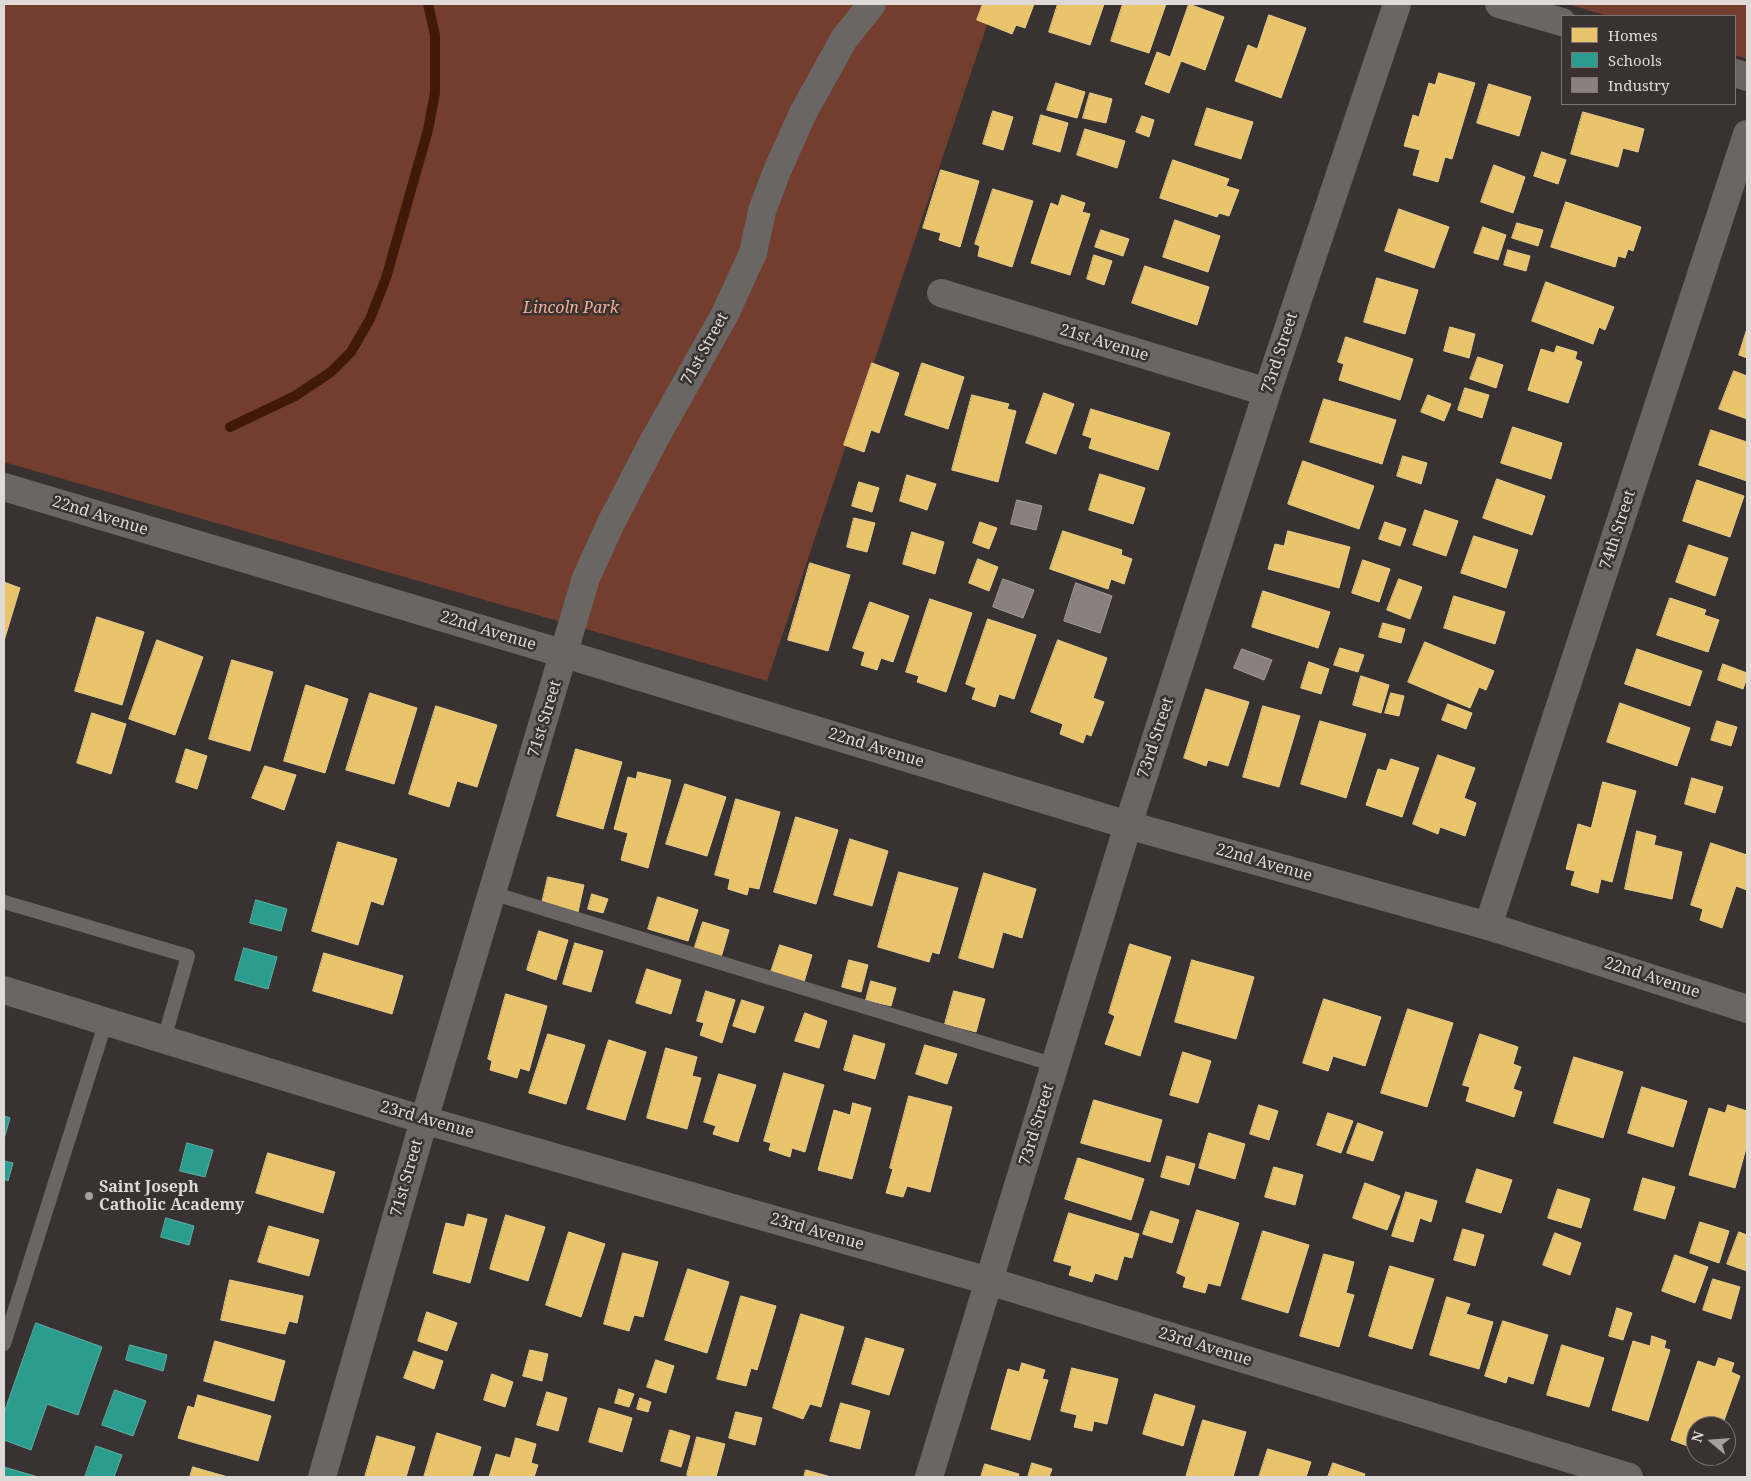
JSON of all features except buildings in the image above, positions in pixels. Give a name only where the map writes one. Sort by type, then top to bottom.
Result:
[{"type":"street","name":"71st Street","points":[[322,1477],[424,1120],[565,654],[586,578],[611,523],[652,442],[725,314],[753,253],[762,211],[777,171],[804,113],[844,39],[872,4]]},
{"type":"street","name":"73rd Street","points":[[930,1477],[1128,825],[1268,392],[1397,4]]},
{"type":"street","points":[[1499,4],[1561,22]]},
{"type":"street","name":"74th Street","points":[[1488,926],[1747,134]]},
{"type":"street","name":"21st Avenue","points":[[941,293],[1268,392]]},
{"type":"street","name":"22nd Avenue","points":[[4,488],[565,654],[1128,825],[1488,926],[1747,1009]]},
{"type":"street","name":"23rd Avenue","points":[[4,990],[424,1120],[989,1281],[1629,1477]]},
{"type":"lane","points":[[492,892],[1055,1065]]},
{"type":"lane","points":[[4,902],[188,956],[164,1039]]},
{"type":"lane","points":[[4,1344],[106,1021]]},
{"type":"green space","name":"Lincoln Park","points":[[4,4],[994,4],[767,681],[4,462]]},
{"type":"green space","points":[[1568,4],[1747,4],[1747,59],[1736,55],[1736,15],[1605,15]]},
{"type":"waterway","points":[[230,427],[295,396],[331,372],[351,352],[370,319],[386,278],[428,130],[435,93],[435,35],[428,4]]},
{"type":"place","name":"Saint Joseph Catholic Academy","points":[[89,1196]]}]
